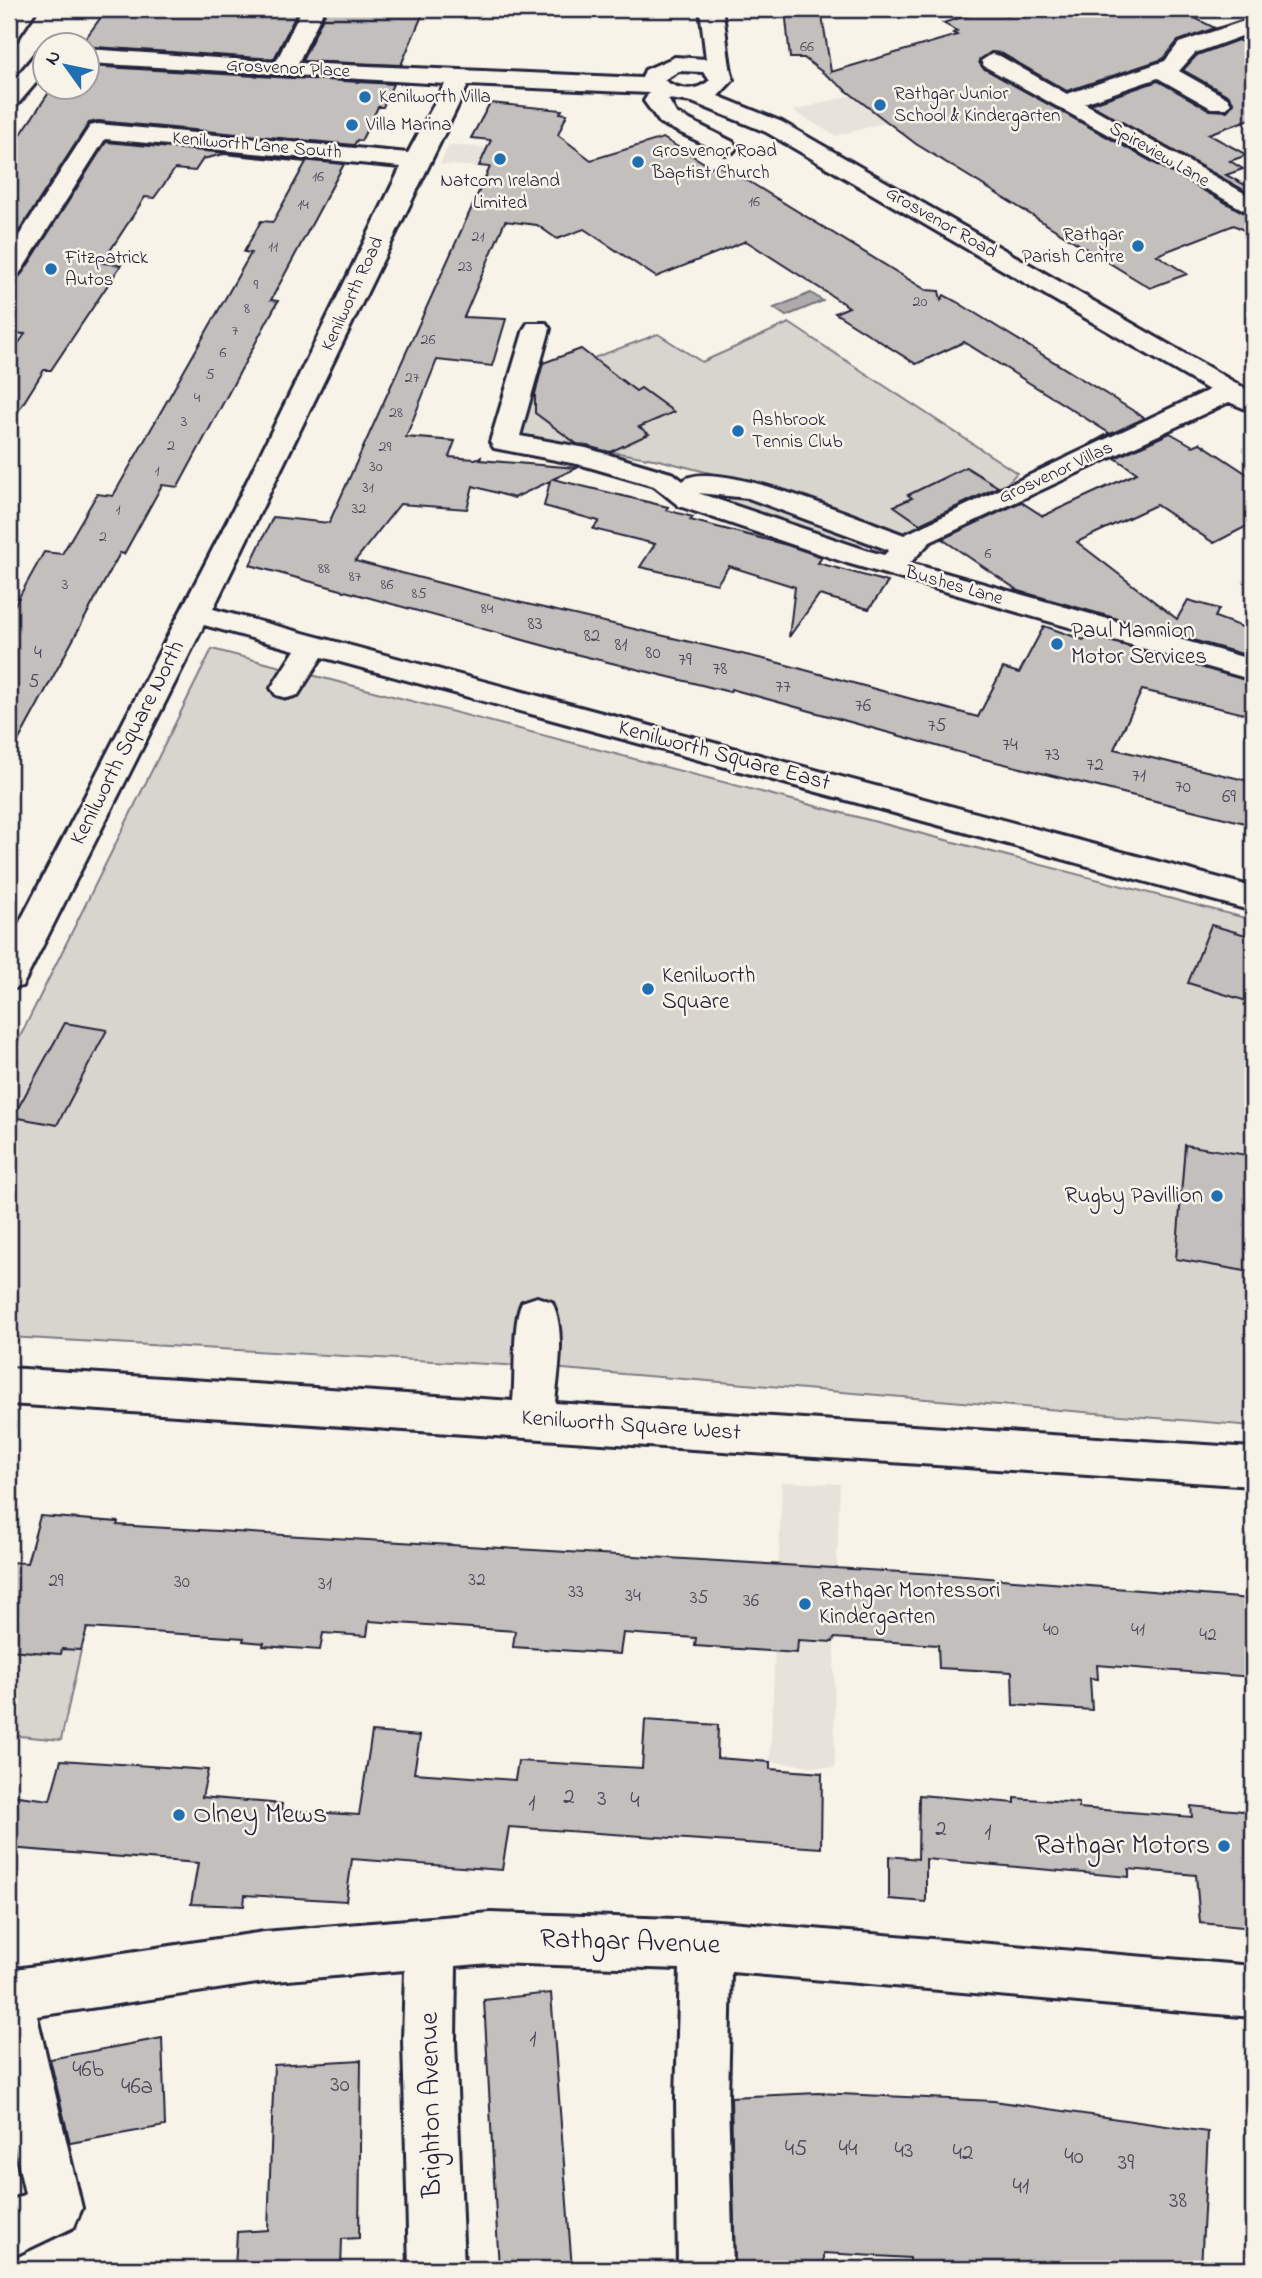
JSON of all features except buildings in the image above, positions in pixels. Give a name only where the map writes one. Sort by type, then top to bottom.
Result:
[{"type":"street","points":[[9,34],[26,9]]},
{"type":"street","points":[[284,69],[313,9]]},
{"type":"street","points":[[712,16],[675,64],[653,75],[659,88],[656,102],[668,118],[725,147]]},
{"type":"street","points":[[694,95],[714,90],[719,75],[712,16]]},
{"type":"street","name":"Spireview Lane","points":[[1065,102],[1173,66],[1187,48],[1251,27]]},
{"type":"street","points":[[9,52],[32,54]]},
{"type":"street","name":"Grosvenor Place","points":[[102,57],[659,88],[694,95]]},
{"type":"street","name":"Spireview Lane","points":[[992,61],[1253,208]]},
{"type":"street","points":[[675,64],[698,64],[719,75]]},
{"type":"street","points":[[1160,70],[1219,103]]},
{"type":"street","points":[[9,100],[32,72]]},
{"type":"street","name":"Grosvenor Road","points":[[719,75],[774,127]]},
{"type":"street","name":"Kenilworth Road","points":[[248,510],[416,162],[460,78]]},
{"type":"street","name":"Grosvenor Road","points":[[694,95],[774,127],[1241,397]]},
{"type":"street","name":"Kenilworth Lane South","points":[[9,270],[98,131],[416,162]]},
{"type":"street","name":"Bushes Lane","points":[[537,329],[504,442],[586,457],[664,480],[753,490],[899,556],[1253,670]]},
{"type":"street","name":"Grosvenor Villas","points":[[899,556],[920,537],[1241,397]]},
{"type":"street","name":"Kenilworth Square North","points":[[9,977],[248,510]]},
{"type":"street","name":"Kenilworth Square East","points":[[194,613],[1253,899]]},
{"type":"street","points":[[287,688],[313,646]]},
{"type":"street","points":[[532,1420],[538,1367],[537,1314]]},
{"type":"street","name":"Kenilworth Square West","points":[[9,1386],[1253,1467]]},
{"type":"street","name":"Rathgar Avenue","points":[[9,1995],[264,1958],[490,1938],[706,1945],[1253,1992]]},
{"type":"street","name":"Brighton Avenue","points":[[431,1942],[429,2040],[436,2269]]},
{"type":"street","points":[[705,2269],[702,2098],[706,1945]]},
{"type":"street","points":[[9,2008],[55,2208],[9,2231]]},
{"type":"shaded area","name":"Rathgar Junior School & Kindergarten","points":[[1002,72],[1028,88],[960,102],[836,136],[793,111],[932,73]]},
{"type":"shaded area","points":[[449,145],[523,151],[515,170],[440,164]]},
{"type":"shaded area","points":[[811,293],[823,301],[786,316],[774,308]]},
{"type":"shaded area","name":"Ashbrook Tennis Club","points":[[789,323],[1017,473],[1002,489],[900,538],[757,485],[659,460],[521,436],[534,380],[658,334],[702,362]]},
{"type":"shaded area","points":[[718,489],[740,493],[882,550],[877,554],[737,507],[715,496]]},
{"type":"shaded area","name":"Kenilworth Square","points":[[212,649],[1253,920],[1253,1426],[538,1367],[9,1337],[9,1059]]},
{"type":"shaded area","name":"Rathgar Montessori Kindergarten","points":[[782,1482],[840,1484],[834,1638],[835,1768],[770,1762]]},
{"type":"shaded area","points":[[62,1649],[81,1650],[61,1740],[9,1735],[9,1650],[60,1654]]},
{"type":"place","name":"Kenilworth Villa","points":[[365,97]]},
{"type":"place","name":"Rathgar Junior School & Kindergarten","points":[[880,105]]},
{"type":"place","name":"Villa Marina","points":[[352,125]]},
{"type":"place","name":"Natcom Ireland Limited","points":[[500,159]]},
{"type":"place","name":"Grosvenor Road Baptist Church","points":[[638,162]]},
{"type":"place","name":"Rathgar Parish Centre","points":[[1138,246]]},
{"type":"place","name":"Fitzpatrick Autos","points":[[51,269]]},
{"type":"place","name":"Ashbrook Tennis Club","points":[[738,431]]},
{"type":"place","name":"Paul Mannion Motor Services","points":[[1057,644]]},
{"type":"place","name":"Kenilworth Square","points":[[648,989]]},
{"type":"place","name":"Rugby Pavillion","points":[[1217,1196]]},
{"type":"place","name":"Rathgar Montessori Kindergarten","points":[[805,1604]]},
{"type":"place","name":"Olney Mews","points":[[179,1815]]},
{"type":"place","name":"Rathgar Motors","points":[[1224,1846]]}]
